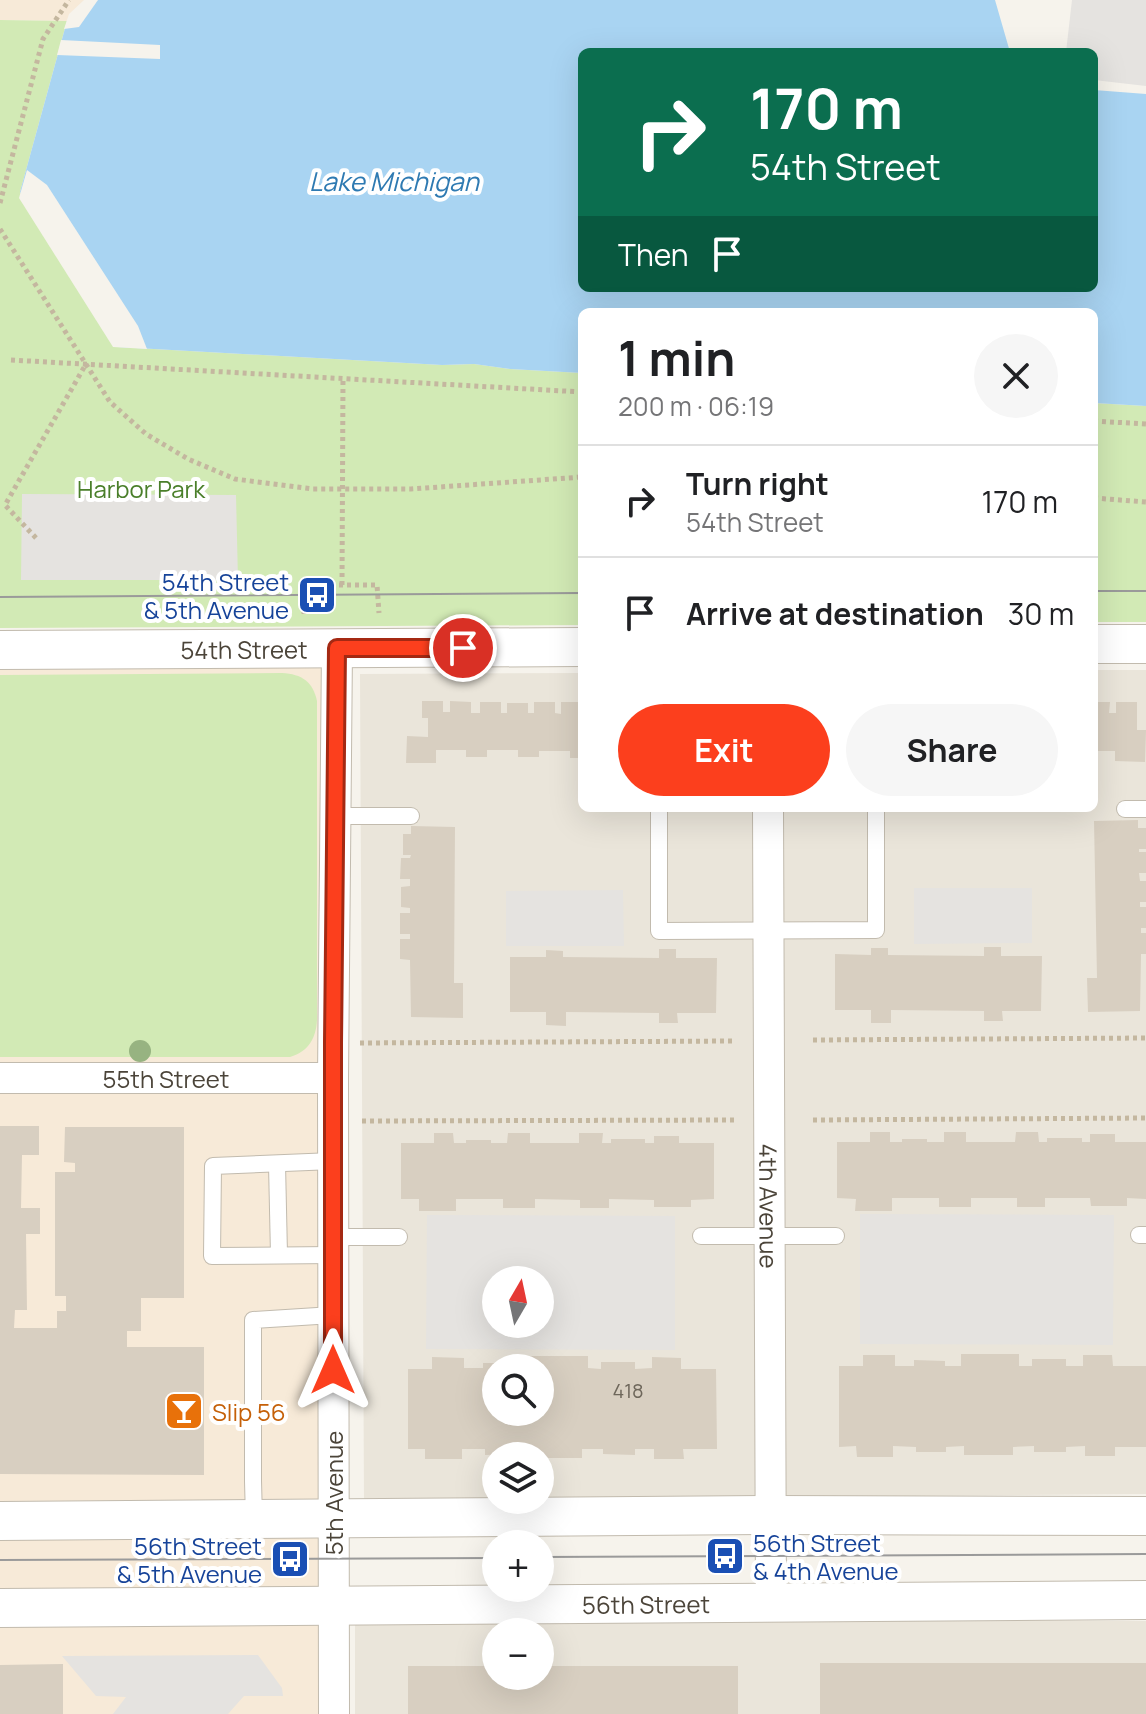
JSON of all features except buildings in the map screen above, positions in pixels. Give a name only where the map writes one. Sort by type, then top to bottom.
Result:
[{"type":"street","points":[[1098,644],[1146,644]]},
{"type":"street","name":"54th Street","points":[[0,650],[578,647]]},
{"type":"street","name":"5th Avenue","points":[[334,1714],[333,1043],[337,648]]},
{"type":"street","name":"4th Avenue","points":[[768,812],[771,1604]]},
{"type":"street","name":"55th Street","points":[[0,1078],[333,1078]]},
{"type":"street","points":[[0,1521],[770,1515],[1146,1516]]},
{"type":"street","name":"56th Street","points":[[0,1608],[1146,1600]]},
{"type":"lane","points":[[1125,809],[1146,809]]},
{"type":"lane","points":[[659,812],[659,931],[876,930],[876,812]]},
{"type":"lane","points":[[335,816],[411,816]]},
{"type":"lane","points":[[333,1161],[213,1166],[212,1256],[279,1255],[399,1237]]},
{"type":"lane","points":[[277,1164],[279,1255]]},
{"type":"lane","points":[[701,1236],[836,1236]]},
{"type":"lane","points":[[254,1518],[253,1320],[333,1315]]},
{"type":"path","points":[[0,203],[43,39],[69,0]]},
{"type":"path","points":[[0,229],[110,402],[146,434],[188,459],[235,479],[313,489],[411,489],[578,477]]},
{"type":"path","points":[[11,360],[578,392]]},
{"type":"path","points":[[36,538],[3,505],[86,364]]},
{"type":"path","points":[[342,585],[343,379]]},
{"type":"path","points":[[1098,421],[1146,424]]},
{"type":"path","points":[[1098,498],[1146,502]]},
{"type":"path","points":[[304,614],[304,585],[377,585],[379,613]]},
{"type":"path","points":[[813,1040],[1146,1038]]},
{"type":"path","points":[[333,1043],[735,1041]]},
{"type":"path","points":[[813,1120],[1146,1118]]},
{"type":"path","points":[[333,1121],[734,1120]]},
{"type":"shaded area","points":[[0,0],[88,0],[67,21],[0,20]]},
{"type":"shaded area","points":[[1072,0],[1146,0],[1146,86],[1098,80],[1098,48],[1066,48]]},
{"type":"shaded area","points":[[22,494],[236,495],[238,580],[21,580]]},
{"type":"shaded area","points":[[337,648],[334,1714],[0,1714],[0,650]]},
{"type":"shaded area","points":[[1098,670],[1146,670],[1146,1494],[554,1499],[554,1442],[482,1442],[482,1499],[364,1500],[360,674],[578,673],[578,812],[1098,812]]},
{"type":"shaded area","points":[[914,888],[1032,888],[1032,943],[914,944]]},
{"type":"shaded area","points":[[623,890],[624,946],[506,946],[506,891]]},
{"type":"shaded area","points":[[860,1214],[1114,1215],[1113,1345],[860,1344]]},
{"type":"shaded area","points":[[427,1215],[675,1216],[675,1350],[426,1349]]},
{"type":"shaded area","points":[[355,1620],[482,1620],[482,1690],[554,1690],[554,1620],[1146,1621],[1146,1714],[355,1714]]},
{"type":"shaded area","points":[[258,1655],[282,1688],[283,1696],[244,1696],[228,1714],[113,1714],[126,1697],[96,1696],[62,1656]]},
{"type":"green space","name":"Harbor Park","points":[[0,20],[67,21],[20,192],[118,347],[442,365],[474,364],[578,373],[578,625],[0,628]]},
{"type":"green space","points":[[1098,403],[1146,406],[1146,622],[1098,622]]},
{"type":"green space","points":[[282,673],[306,680],[317,701],[317,1020],[310,1043],[290,1057],[0,1057],[0,675]]},
{"type":"water","name":"Lake Michigan","points":[[88,0],[995,0],[1009,48],[578,48],[578,292],[1098,292],[1098,90],[1146,94],[1146,406],[1098,403],[1098,308],[578,308],[578,373],[474,364],[442,365],[118,347],[20,192],[67,21]]},
{"type":"pier","points":[[84,0],[98,0],[79,27],[64,29],[69,14]]},
{"type":"pier","points":[[61,40],[160,45],[160,59],[57,55]]},
{"type":"pier","points":[[27,170],[47,185],[138,326],[147,349],[113,347],[19,198]]},
{"type":"tram line","points":[[1098,591],[1146,591]]},
{"type":"tram line","points":[[0,597],[578,593]]},
{"type":"tram line","points":[[554,1557],[1146,1554]]},
{"type":"tram line","points":[[0,1560],[482,1558]]},
{"type":"place","name":"54th Street & 5th Avenue","points":[[317,595]]},
{"type":"place","name":"Slip 56","points":[[184,1411]]},
{"type":"place","name":"56th Street & 4th Avenue","points":[[725,1556]]},
{"type":"place","name":"56th Street & 5th Avenue","points":[[290,1559]]},
{"type":"route","points":[[333,1370],[337,648],[463,648]]}]
